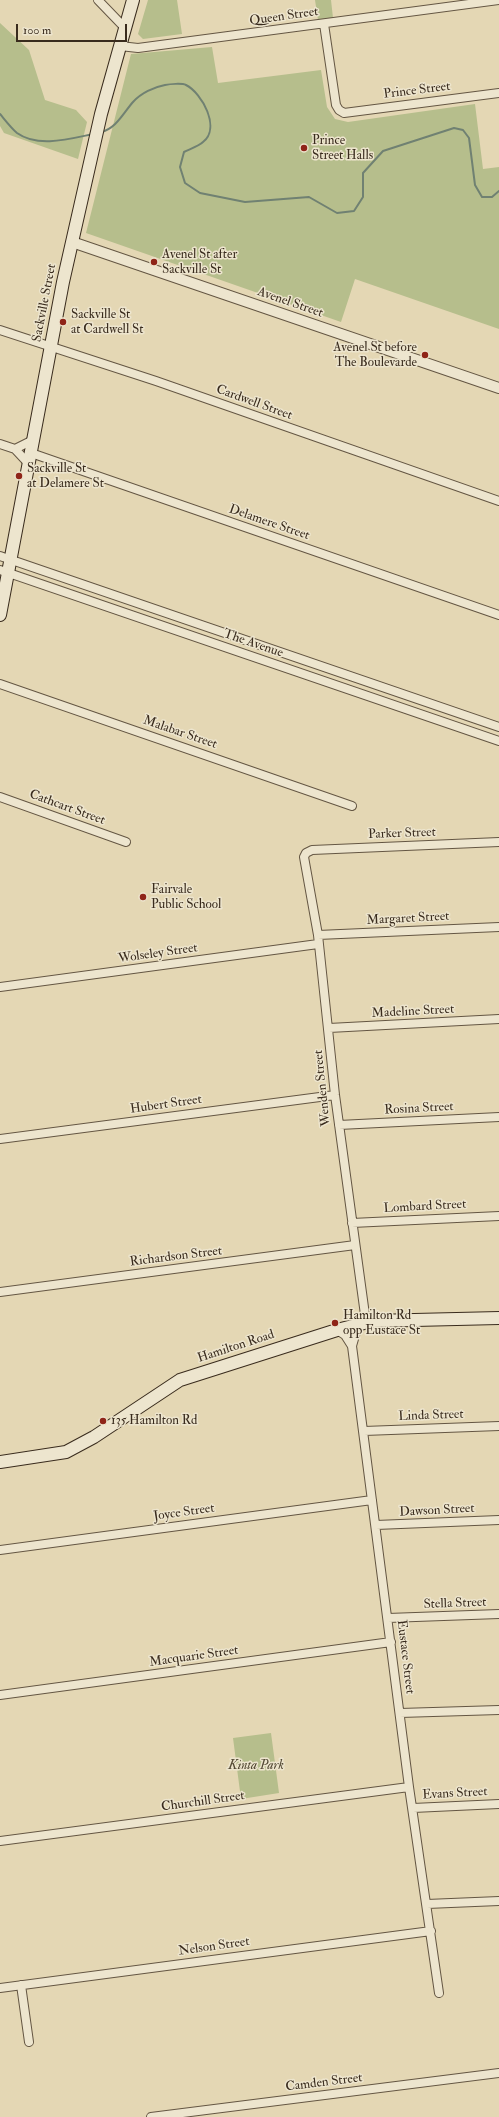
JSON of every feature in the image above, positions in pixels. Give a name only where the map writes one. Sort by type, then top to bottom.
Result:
[{"type":"main road","name":"Sackville Street","points":[[0,615],[5,558],[30,459],[50,348],[72,242],[101,114],[133,0]]},
{"type":"main road","name":"Hamilton Road","points":[[0,1462],[66,1452],[94,1437],[180,1380],[337,1330],[364,1323],[499,1318]]},
{"type":"street","points":[[98,0],[125,28]]},
{"type":"street","name":"Queen Street","points":[[120,46],[138,48],[499,0]]},
{"type":"street","name":"Prince Street","points":[[324,24],[336,105],[339,110],[344,113],[499,93]]},
{"type":"street","name":"Avenel Street","points":[[72,242],[499,388]]},
{"type":"street","name":"Cardwell Street","points":[[0,330],[50,348],[156,381],[499,501]]},
{"type":"street","points":[[15,449],[33,440]]},
{"type":"street","name":"Delamere Street","points":[[0,444],[15,449],[30,459],[499,615]]},
{"type":"street","name":"The Avenue","points":[[5,558],[499,727]]},
{"type":"street","name":"The Avenue","points":[[4,572],[499,741]]},
{"type":"street","name":"Malabar Street","points":[[0,684],[352,806]]},
{"type":"street","name":"Cathcart Street","points":[[0,797],[126,842]]},
{"type":"street","name":"Parker Street","points":[[306,853],[312,850],[499,842]]},
{"type":"street","name":"Wenden Street","points":[[306,853],[304,857],[318,935],[339,1125],[364,1323]]},
{"type":"street","name":"Margaret Street","points":[[318,935],[499,927]]},
{"type":"street","name":"Wolseley Street","points":[[0,987],[318,944]]},
{"type":"street","name":"Madeline Street","points":[[329,1028],[499,1019]]},
{"type":"street","name":"Hubert Street","points":[[0,1139],[336,1095]]},
{"type":"street","name":"Rosina Street","points":[[339,1125],[499,1117]]},
{"type":"street","name":"Lombard Street","points":[[352,1223],[499,1216]]},
{"type":"street","name":"Richardson Street","points":[[0,1292],[355,1245]]},
{"type":"street","points":[[352,1346],[356,1332],[364,1323]]},
{"type":"street","points":[[337,1330],[347,1337],[352,1346]]},
{"type":"street","name":"Eustace Street","points":[[352,1346],[400,1713],[439,1993]]},
{"type":"street","name":"Linda Street","points":[[364,1431],[499,1426]]},
{"type":"street","name":"Joyce Street","points":[[0,1550],[372,1500]]},
{"type":"street","name":"Dawson Street","points":[[376,1525],[499,1520]]},
{"type":"street","name":"Stella Street","points":[[388,1618],[499,1614]]},
{"type":"street","name":"Macquarie Street","points":[[0,1694],[391,1642]]},
{"type":"street","points":[[400,1713],[499,1710]]},
{"type":"street","name":"Churchill Street","points":[[0,1841],[410,1787]]},
{"type":"street","name":"Evans Street","points":[[413,1808],[499,1804]]},
{"type":"street","points":[[427,1904],[499,1901]]},
{"type":"street","name":"Nelson Street","points":[[0,1988],[431,1930]]},
{"type":"street","points":[[21,1985],[29,2042]]},
{"type":"street","name":"Camden Street","points":[[151,2117],[499,2073]]},
{"type":"green space","points":[[148,0],[177,0],[182,34],[143,39],[138,34]]},
{"type":"green space","points":[[315,0],[331,0],[333,18],[318,20]]},
{"type":"green space","points":[[0,23],[29,50],[45,100],[76,110],[87,122],[78,159],[4,133],[0,126]]},
{"type":"green space","points":[[212,47],[218,83],[321,70],[327,107],[335,119],[348,122],[475,104],[483,169],[499,167],[499,329],[355,279],[341,322],[86,233],[131,54]]},
{"type":"green space","name":"Kinta Park","points":[[271,1733],[279,1793],[241,1799],[233,1738]]},
{"type":"waterway","points":[[101,132],[115,124],[133,102],[144,93],[161,86],[182,84],[192,89],[198,95],[210,120],[208,136],[203,142],[184,152],[180,167],[185,183],[200,193],[245,202],[309,197],[337,213],[354,211],[363,197],[363,173],[383,151],[454,128],[463,130],[469,138],[475,185],[482,197],[492,197],[499,191]]},
{"type":"waterway","points":[[0,114],[17,133],[25,138],[34,140],[64,140],[93,134]]},
{"type":"place","name":"Prince Street Halls","points":[[304,148]]},
{"type":"place","name":"Avenel St after Sackville St","points":[[154,262]]},
{"type":"place","name":"Sackville St at Cardwell St","points":[[63,322]]},
{"type":"place","name":"Avenel St before The Boulevarde","points":[[425,355]]},
{"type":"place","name":"Sackville St at Delamere St","points":[[19,476]]},
{"type":"place","name":"Fairvale Public School","points":[[143,897]]},
{"type":"place","name":"Hamilton Rd opp Eustace St","points":[[335,1323]]},
{"type":"place","name":"135 Hamilton Rd","points":[[103,1421]]}]
